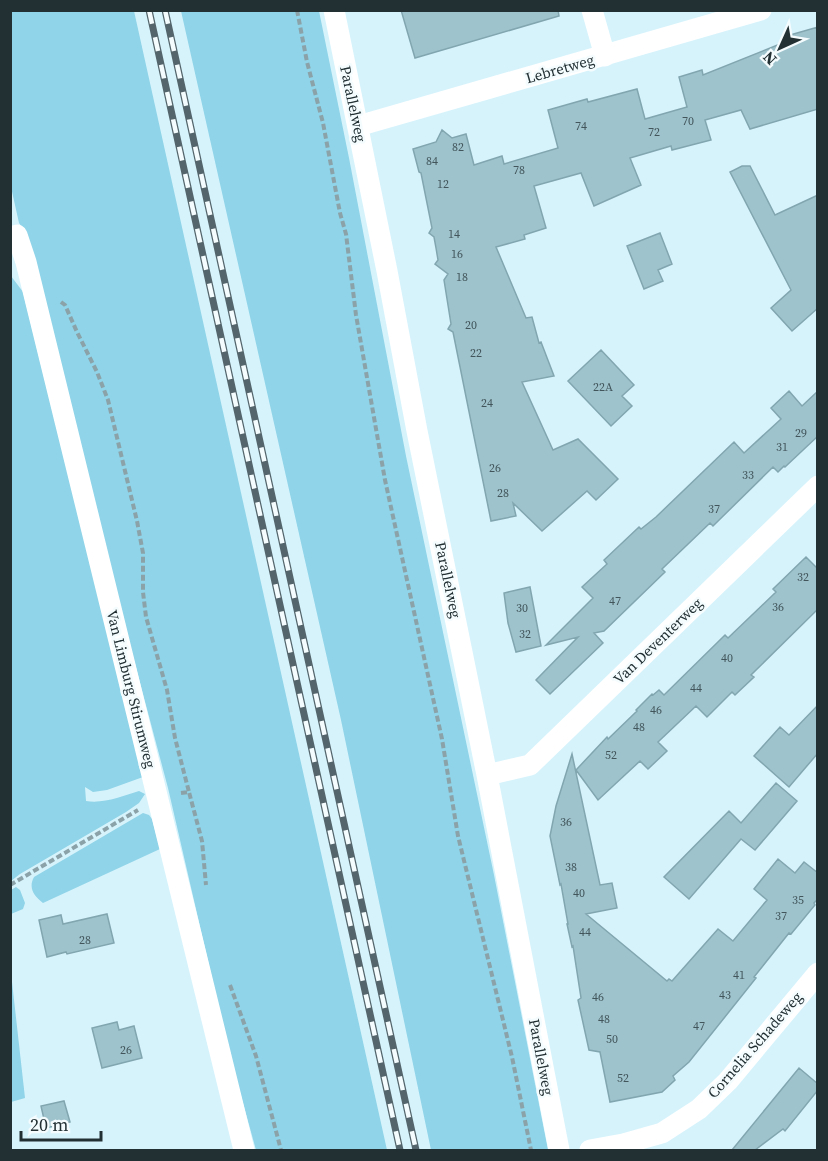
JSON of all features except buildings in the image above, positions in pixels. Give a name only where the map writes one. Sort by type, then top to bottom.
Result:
[{"type":"street","name":"Parallelweg","points":[[334,10],[487,775],[559,1150]]},
{"type":"street","points":[[592,10],[605,56]]},
{"type":"street","name":"Lebretweg","points":[[358,126],[761,10]]},
{"type":"street","name":"Van Limburg Stirumweg","points":[[10,237],[16,236],[26,262],[244,1150]]},
{"type":"street","name":"Van Deventerweg","points":[[487,775],[530,765],[818,486]]},
{"type":"street","name":"Cornelia Schadeweg","points":[[590,1150],[662,1133],[699,1109],[728,1081],[818,973]]},
{"type":"path","points":[[297,10],[346,234],[356,315],[385,480],[442,739],[460,847],[507,1037],[531,1150]]},
{"type":"path","points":[[30,283],[51,291],[65,305],[108,400],[143,553],[143,592],[146,617],[202,841],[206,892]]},
{"type":"path","points":[[10,885],[157,797],[189,792]]},
{"type":"path","points":[[229,982],[256,1056],[281,1150]]},
{"type":"shaded area","points":[[10,11],[134,11],[387,1150],[256,1150],[230,1056],[168,788],[27,234],[19,223],[11,187]]},
{"type":"shaded area","points":[[181,11],[319,11],[406,456],[494,875],[548,1150],[431,1150],[341,720]]},
{"type":"shaded area","points":[[11,276],[23,292],[143,777],[107,790],[93,792],[85,787],[86,801],[106,800],[139,791],[145,794],[139,803],[126,812],[11,881]]},
{"type":"shaded area","points":[[143,813],[152,819],[160,849],[43,903],[35,895],[32,888],[34,877]]},
{"type":"shaded area","points":[[16,887],[20,890],[25,903],[23,909],[11,914],[11,890]]},
{"type":"shaded area","points":[[11,973],[25,1098],[10,1102]]},
{"type":"railway","points":[[149,10],[400,1150]]},
{"type":"railway","points":[[165,10],[416,1150]]}]
